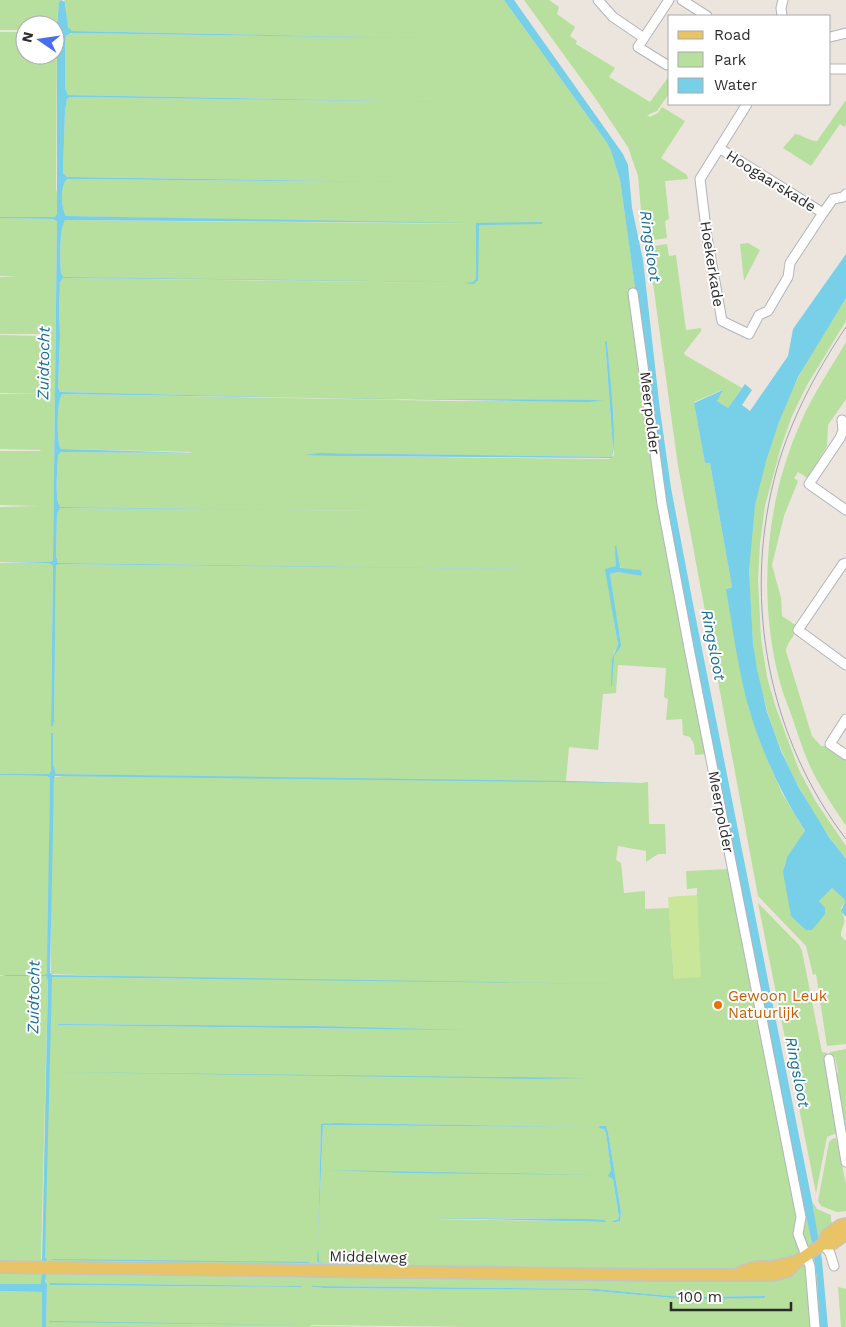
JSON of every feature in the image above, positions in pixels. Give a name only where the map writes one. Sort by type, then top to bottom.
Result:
[{"type":"main road","points":[[812,1251],[827,1235],[846,1224]]},
{"type":"main road","name":"Middelweg","points":[[0,1267],[638,1275],[736,1274],[757,1267],[772,1266],[832,1244],[846,1234]]},
{"type":"street","points":[[598,0],[613,17],[644,38]]},
{"type":"street","points":[[667,65],[638,47],[669,0]]},
{"type":"street","points":[[782,15],[783,0]]},
{"type":"street","points":[[688,2],[705,15]]},
{"type":"street","points":[[831,37],[846,33]]},
{"type":"street","points":[[831,69],[846,69]]},
{"type":"street","name":"Hoekerkade","points":[[746,105],[700,179],[707,237],[722,321],[749,334],[759,315],[768,311],[788,277],[790,263],[824,213],[834,199],[844,197],[846,194]]},
{"type":"street","name":"Hoogaarskade","points":[[719,148],[824,213]]},
{"type":"street","name":"Meerpolder","points":[[633,293],[662,504],[801,1217],[798,1234],[812,1251],[830,1253],[834,1266]]},
{"type":"street","points":[[845,419],[840,438],[807,482],[846,510]]},
{"type":"street","points":[[846,563],[843,564],[798,630],[846,665]]},
{"type":"street","points":[[846,719],[830,744],[846,754]]},
{"type":"street","points":[[829,1059],[846,1162]]},
{"type":"street","name":"Meerpolder","points":[[812,1251],[810,1266],[815,1327]]},
{"type":"green space","points":[[0,0],[61,0],[59,2],[58,15],[15,15],[15,30],[0,30]]},
{"type":"green space","points":[[64,0],[504,0],[607,143],[620,180],[667,516],[812,1243],[817,1279],[820,1327],[312,1325],[310,1326],[388,1327],[46,1327],[47,1284],[42,1273],[42,1284],[36,1287],[35,1284],[0,1284],[0,976],[45,976],[0,975],[0,775],[47,776],[50,778],[48,972],[46,976],[48,981],[41,1259],[44,1262],[51,977],[201,979],[51,974],[51,857],[54,777],[77,775],[290,778],[56,774],[53,764],[53,733],[51,771],[49,774],[0,774],[0,563],[49,563],[53,566],[51,726],[53,726],[54,722],[56,566],[58,564],[598,570],[58,563],[56,556],[57,514],[60,508],[376,511],[60,507],[57,497],[57,482],[58,455],[61,452],[194,452],[61,449],[58,439],[58,421],[59,404],[62,394],[452,401],[603,401],[364,399],[60,392],[58,387],[59,308],[60,282],[63,278],[457,283],[64,277],[61,275],[60,246],[65,220],[469,224],[66,216],[62,197],[63,187],[67,179],[404,182],[67,177],[63,173],[65,111],[67,99],[70,97],[438,102],[68,95],[65,88],[65,42],[66,36],[72,33],[419,38],[72,31],[67,21]],"holes":[[[605,342],[607,342],[614,455],[609,459],[338,456],[320,453],[609,457],[612,455]],[[616,563],[622,569],[640,570],[641,576],[618,572],[610,574],[620,648],[617,649],[614,656],[612,686],[614,652],[618,646],[607,576],[616,566]],[[618,665],[666,668],[664,697],[668,699],[666,720],[682,719],[683,735],[690,737],[694,744],[695,755],[707,754],[730,869],[686,871],[687,889],[697,888],[697,895],[674,979],[669,908],[645,909],[645,891],[624,893],[621,863],[616,860],[618,846],[646,851],[646,862],[658,854],[666,854],[665,824],[649,824],[648,782],[552,781],[566,781],[569,747],[598,750],[603,694],[616,693]],[[57,1024],[314,1026],[378,1029],[58,1025]],[[335,1123],[587,1127],[323,1125],[318,1241],[321,1125]],[[600,1126],[606,1126],[608,1132],[621,1212],[620,1221],[612,1220],[619,1217],[613,1179],[609,1175],[611,1170],[606,1133]],[[513,1218],[605,1220],[606,1222],[430,1219]],[[50,1283],[302,1286],[50,1285]],[[311,1286],[597,1289],[681,1297],[766,1297],[683,1299],[585,1290],[324,1288]]]},
{"type":"green space","points":[[524,0],[549,0],[559,7],[557,14],[575,27],[570,36],[577,41],[576,44],[615,68],[609,77],[650,102],[668,78],[668,95],[657,111],[647,115],[650,117],[658,113],[662,107],[685,121],[661,158],[687,175],[688,179],[665,181],[669,219],[665,221],[667,238],[647,241],[641,210],[638,176],[628,147]]},
{"type":"green space","points":[[0,32],[15,32],[15,65],[57,65],[56,189],[58,211],[55,217],[0,217]]},
{"type":"green space","points":[[846,100],[846,125],[844,127],[840,124],[811,166],[783,148],[795,134],[817,141]]},
{"type":"green space","points":[[0,218],[54,219],[57,222],[53,560],[51,562],[0,562],[0,507],[39,506],[0,505],[0,451],[41,450],[0,449],[0,394],[40,393],[0,393],[0,335],[40,336],[40,334],[0,334],[0,277],[18,277],[0,276]]},
{"type":"green space","points":[[748,243],[760,250],[744,281],[740,244]]},
{"type":"green space","points":[[667,244],[669,256],[676,255],[686,330],[701,328],[701,331],[684,353],[685,355],[742,388],[728,408],[717,401],[722,390],[694,402],[705,463],[710,463],[732,587],[727,588],[749,709],[782,793],[805,832],[787,857],[784,867],[820,902],[820,899],[832,888],[845,902],[841,908],[844,924],[841,936],[846,941],[846,1044],[827,1046],[816,974],[813,975],[806,946],[758,896],[678,466],[648,247]]},
{"type":"green space","points":[[846,298],[846,321],[807,385],[792,416],[781,447],[765,506],[758,580],[761,639],[767,677],[776,708],[799,770],[816,802],[846,846],[846,859],[815,816],[802,793],[779,745],[770,720],[757,669],[752,632],[749,570],[750,543],[757,492],[771,443],[798,379]]},
{"type":"green space","points":[[846,342],[846,399],[828,425],[827,446],[808,478],[798,472],[794,478],[798,481],[784,516],[772,565],[781,598],[782,616],[797,626],[786,651],[812,736],[821,746],[828,746],[846,759],[846,826],[809,764],[782,690],[772,643],[767,579],[773,514],[789,452],[811,401]]},
{"type":"green space","points":[[697,895],[701,977],[674,979],[668,897]]},
{"type":"green space","points":[[758,903],[799,945],[802,951],[822,1052],[827,1053],[827,1058],[824,1059],[837,1133],[827,1137],[816,1193]]},
{"type":"green space","points":[[846,1049],[846,1136],[834,1075],[838,1072],[835,1057],[831,1057],[830,1052]]},
{"type":"green space","points":[[836,1138],[846,1184],[846,1211],[837,1212],[821,1206],[818,1201],[829,1142]]},
{"type":"green space","points":[[812,1201],[817,1209],[831,1215],[833,1224],[818,1239]]},
{"type":"green space","points":[[838,1287],[846,1289],[846,1327],[841,1327]]},
{"type":"green space","points":[[0,1291],[42,1292],[42,1327],[0,1327]]},
{"type":"water","points":[[61,0],[65,2],[68,27],[72,31],[419,38],[71,33],[66,36],[65,42],[65,15],[58,15],[59,2]]},
{"type":"water","points":[[504,0],[514,0],[623,154],[628,165],[632,208],[643,260],[671,488],[812,1201],[822,1260],[828,1327],[820,1327],[817,1279],[812,1243],[775,1069],[667,516],[620,180],[607,143]]},
{"type":"water","points":[[57,65],[65,65],[65,88],[68,95],[439,102],[70,97],[67,99],[63,173],[67,177],[404,182],[67,179],[63,187],[62,197],[66,216],[470,223],[65,220],[60,246],[61,274],[64,277],[457,282],[63,278],[60,282],[59,308],[58,387],[60,392],[312,398],[62,394],[59,404],[58,421],[58,439],[61,449],[196,453],[61,452],[58,455],[57,482],[57,497],[60,507],[376,511],[60,508],[57,514],[56,556],[58,563],[598,570],[58,564],[56,566],[54,722],[53,726],[51,726],[53,566],[49,563],[0,562],[51,562],[53,560],[57,222],[54,219],[0,217],[55,217],[57,213]]},
{"type":"water","points":[[542,222],[542,224],[479,225],[478,280],[474,284],[465,283],[473,282],[476,279],[476,223]]},
{"type":"water","points":[[846,254],[846,298],[798,377],[779,422],[766,461],[755,505],[749,571],[753,643],[767,712],[781,751],[799,788],[829,837],[846,859],[846,917],[841,911],[845,902],[844,899],[832,888],[819,901],[825,908],[825,914],[812,930],[806,930],[791,916],[783,872],[787,857],[805,831],[788,802],[766,757],[745,694],[726,589],[732,587],[710,463],[705,463],[694,403],[723,390],[717,401],[728,408],[745,384],[752,390],[742,405],[750,411],[788,356],[793,329]]},
{"type":"water","points":[[607,341],[614,422],[612,455],[605,342]]},
{"type":"water","points":[[312,398],[401,399],[364,399]]},
{"type":"water","points":[[401,399],[603,400],[588,402]]},
{"type":"water","points":[[320,453],[610,457],[612,455],[611,458],[304,455]]},
{"type":"water","points":[[616,545],[620,568],[640,570],[642,572],[641,576],[618,572],[610,574],[621,646],[614,656],[611,686],[612,659],[618,645],[605,569],[616,566]]},
{"type":"water","points":[[51,733],[53,733],[53,764],[56,774],[641,783],[55,776],[50,973],[53,975],[620,984],[52,977],[45,1258],[47,1259],[45,1262],[42,1262],[48,981],[46,976],[0,975],[46,975],[47,973],[50,778],[47,776],[0,774],[49,774],[51,771]]},
{"type":"water","points":[[58,1025],[314,1026],[466,1030]]},
{"type":"water","points":[[57,1072],[587,1078],[537,1079]]},
{"type":"water","points":[[321,1124],[588,1127],[323,1125],[318,1241]]},
{"type":"water","points":[[600,1126],[606,1126],[608,1132],[621,1212],[620,1221],[612,1221],[619,1217],[613,1179],[608,1176],[611,1170],[606,1133],[604,1129],[599,1128]]},
{"type":"water","points":[[327,1170],[596,1175],[405,1173]]},
{"type":"water","points":[[430,1218],[589,1219],[605,1220],[606,1222]]},
{"type":"water","points":[[318,1247],[319,1262],[324,1263],[566,1266],[319,1263],[317,1261]]},
{"type":"water","points":[[50,1260],[309,1262],[309,1263]]},
{"type":"water","points":[[42,1273],[46,1273],[45,1281],[47,1284],[46,1327],[42,1327],[42,1292],[0,1291],[0,1284],[41,1284]]},
{"type":"water","points":[[50,1283],[302,1286],[302,1287],[50,1285]]},
{"type":"water","points":[[311,1286],[597,1289],[681,1297],[766,1296],[764,1298],[683,1299],[585,1290],[324,1288]]},
{"type":"water","points":[[50,1321],[303,1325],[49,1322]]},
{"type":"tram line","points":[[846,327],[813,381],[786,440],[774,480],[765,527],[761,574],[763,621],[770,668],[781,714],[798,758],[820,800],[846,839]]},
{"type":"place","name":"Gewoon Leuk Natuurlijk","points":[[718,1005]]},
{"type":"water label","name":"Ringsloot","points":[[651,246]]},
{"type":"water label","name":"Zuidtocht","points":[[43,363]]},
{"type":"water label","name":"Ringsloot","points":[[714,645]]},
{"type":"water label","name":"Zuidtocht","points":[[33,997]]},
{"type":"water label","name":"Ringsloot","points":[[798,1072]]}]
